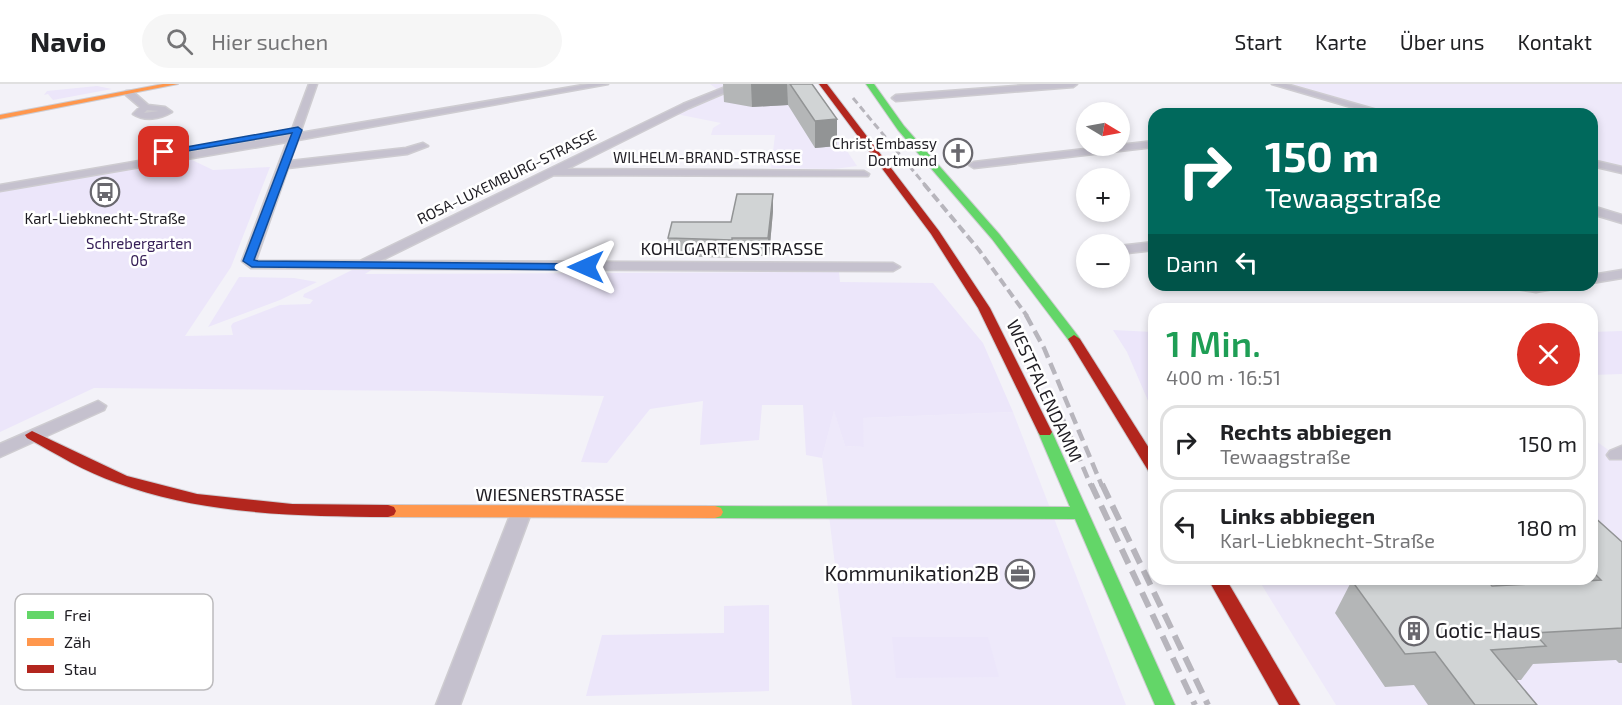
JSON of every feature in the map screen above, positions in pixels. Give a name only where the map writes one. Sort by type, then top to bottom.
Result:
[{"type":"main road","points":[[0,116],[155,84]]},
{"type":"main road","points":[[0,116],[174,84]]},
{"type":"main road","name":"WESTFALENDAMM","points":[[811,84],[834,110],[848,117]]},
{"type":"main road","name":"WESTFALENDAMM","points":[[824,84],[935,233],[1005,346],[1082,513],[1165,705]]},
{"type":"main road","points":[[865,87],[996,237],[1083,351],[1148,459]]},
{"type":"main road","name":"WIESNERSTRASSE","points":[[32,435],[103,472],[149,489],[212,502],[292,511],[1082,513]]},
{"type":"main road","points":[[1220,585],[1290,705]]},
{"type":"street","points":[[313,84],[284,165],[407,151],[423,146]]},
{"type":"street","points":[[0,188],[568,84]]},
{"type":"street","points":[[0,180],[604,84]]},
{"type":"street","name":"ROSA-LUXEMBURG-STRASSE","points":[[362,266],[666,115],[716,92],[741,84]]},
{"type":"street","points":[[896,99],[1072,84]]},
{"type":"street","points":[[1276,84],[1364,108]]},
{"type":"street","points":[[129,93],[146,107]]},
{"type":"street","points":[[974,165],[1148,145]]},
{"type":"street","points":[[1598,164],[1622,170]]},
{"type":"street","name":"KOHLGARTENSTRASSE","points":[[284,165],[249,261],[265,266],[893,267]]},
{"type":"street","name":"WILHELM-BRAND-STRASSE","points":[[549,172],[864,174]]},
{"type":"street","points":[[1598,212],[1622,219]]},
{"type":"street","points":[[1130,249],[1148,247]]},
{"type":"street","points":[[1598,278],[1622,274]]},
{"type":"street","points":[[0,451],[98,406]]},
{"type":"street","points":[[448,705],[521,513]]},
{"type":"shaded area","points":[[710,84],[798,84],[819,109],[857,166],[834,169],[771,168],[775,135],[711,135],[713,128],[721,123],[666,112],[718,90]]},
{"type":"shaded area","points":[[1281,84],[1622,84],[1622,167],[1598,162],[1598,108],[1369,108]]},
{"type":"shaded area","points":[[834,410],[845,446],[864,447],[862,418],[1013,412],[1126,705],[852,705],[822,458]]},
{"type":"shaded area","points":[[1598,442],[1622,460],[1622,705],[1336,705],[1262,585],[1598,585]]},
{"type":"green space","points":[[97,86],[112,89],[53,100],[48,94],[44,95],[47,91]]},
{"type":"green space","name":"Schrebergarten 06","points":[[190,159],[213,170],[270,167],[231,267],[185,336],[233,335],[231,326],[233,323],[280,305],[310,304],[313,300],[303,297],[304,294],[352,270],[373,269],[365,274],[839,272],[840,282],[933,283],[983,343],[1013,412],[863,418],[864,447],[845,446],[834,411],[822,458],[806,455],[803,405],[762,405],[759,440],[700,445],[703,401],[650,409],[607,463],[581,462],[604,396],[434,391],[94,388],[0,432],[0,191]]},
{"type":"green space","points":[[239,277],[294,278],[317,282],[280,300],[208,327]]},
{"type":"green space","points":[[1113,330],[1148,332],[1148,401],[1127,352]]},
{"type":"green space","points":[[1622,331],[1622,374],[1598,375],[1598,332]]},
{"type":"green space","points":[[769,605],[769,691],[586,696],[602,635],[724,633],[724,606]]},
{"type":"green space","points":[[892,637],[988,637],[999,677],[896,678]]},
{"type":"building","points":[[790,84],[812,84],[837,119],[815,121]]},
{"type":"building","points":[[737,194],[773,194],[768,238],[732,238],[732,240],[668,238],[672,222],[731,222]]},
{"type":"building","points":[[1598,520],[1622,542],[1622,628],[1534,633],[1546,646],[1491,650],[1537,705],[1475,705],[1435,652],[1405,654],[1355,585],[1598,585],[1598,580],[1601,580],[1598,577]]},
{"type":"railway","points":[[853,98],[925,185]]},
{"type":"railway","points":[[924,184],[979,250],[1027,316]]},
{"type":"railway","points":[[1026,315],[1044,348],[1102,486]]},
{"type":"railway","points":[[1062,417],[1091,486]]},
{"type":"railway","points":[[1091,484],[1195,705]]},
{"type":"railway","points":[[1102,484],[1148,580]]},
{"type":"railway","points":[[1150,585],[1208,705]]},
{"type":"traffic: fast","points":[[870,84],[901,128],[996,237],[1074,339]]},
{"type":"traffic: fast","points":[[1045,432],[1165,705]]},
{"type":"traffic: fast","points":[[715,512],[1082,513]]},
{"type":"traffic: slow","points":[[0,117],[174,84]]},
{"type":"traffic: slow","points":[[388,511],[715,512]]},
{"type":"traffic: jam","points":[[823,84],[935,233],[984,308],[1045,432]]},
{"type":"traffic: jam","points":[[1074,339],[1148,459]]},
{"type":"traffic: jam","points":[[32,435],[108,474],[166,493],[197,500],[292,510],[388,511]]},
{"type":"traffic: jam","points":[[1220,585],[1290,705]]},
{"type":"place","name":"Christ Embassy Dortmund","points":[[958,153]]},
{"type":"place","name":"Karl-Liebknecht-Straße","points":[[105,192]]},
{"type":"place","name":"Kommunikation2B","points":[[1020,574]]},
{"type":"place","name":"Gotic-Haus","points":[[1414,631]]},
{"type":"route","points":[[164,152],[298,130],[249,261],[256,265],[586,267]]}]
